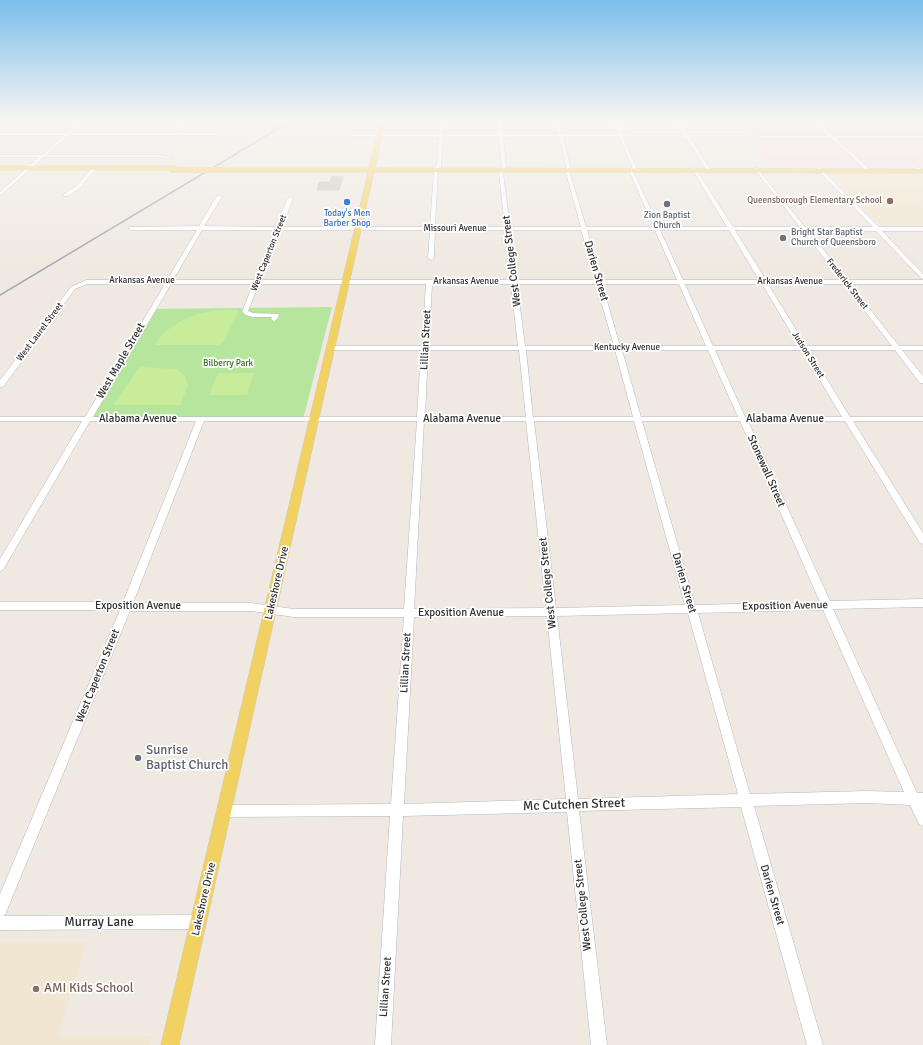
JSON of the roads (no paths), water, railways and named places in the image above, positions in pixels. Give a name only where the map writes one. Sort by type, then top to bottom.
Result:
[{"type":"main road","points":[[0,171],[17,170]]},
{"type":"main road","name":"Lakeshore Drive","points":[[170,1045],[372,170]]},
{"type":"main road","points":[[909,170],[922,170]]},
{"type":"street","points":[[0,195],[27,170]]},
{"type":"street","points":[[66,195],[78,187],[93,170]]},
{"type":"street","points":[[431,258],[436,170]]},
{"type":"street","name":"West College Street","points":[[502,170],[500,173],[522,348],[598,1045]]},
{"type":"street","name":"Darien Street","points":[[568,170],[815,1045]]},
{"type":"street","name":"Stonewall Street","points":[[633,170],[632,173],[826,605],[918,799],[923,820]]},
{"type":"street","name":"Judson Street","points":[[694,170],[923,541]]},
{"type":"street","name":"Frederick Street","points":[[758,170],[923,381]]},
{"type":"street","points":[[822,170],[923,277]]},
{"type":"street","name":"West Maple Street","points":[[0,567],[219,197]]},
{"type":"street","name":"West Caperton Street","points":[[274,319],[276,315],[248,314],[245,312],[290,199]]},
{"type":"street","name":"Missouri Avenue","points":[[131,228],[923,229]]},
{"type":"street","name":"Lillian Street","points":[[383,1045],[429,282]]},
{"type":"street","name":"Arkansas Avenue","points":[[82,283],[923,282]]},
{"type":"street","name":"West Laurel Street","points":[[0,385],[73,288],[82,283]]},
{"type":"street","name":"Kentucky Avenue","points":[[330,348],[923,348]]},
{"type":"street","name":"Alabama Avenue","points":[[0,419],[923,419]]},
{"type":"street","name":"West Caperton Street","points":[[0,910],[127,606],[201,419]]},
{"type":"street","name":"Exposition Avenue","points":[[0,606],[251,607],[294,613],[409,613],[551,612],[923,603]]},
{"type":"street","name":"Mc Cutchen Street","points":[[224,811],[397,810],[866,797],[918,799]]},
{"type":"street","name":"Murray Lane","points":[[0,924],[199,922]]},
{"type":"railway","points":[[0,295],[209,170]]},
{"type":"place","name":"Queensborough Elementary School","points":[[890,201]]},
{"type":"place","name":"Today's Men Barber Shop","points":[[347,202]]},
{"type":"place","name":"Zion Baptist Church","points":[[667,204]]},
{"type":"place","name":"Bright Star Baptist Church of Queensboro","points":[[783,238]]},
{"type":"place","name":"Sunrise Baptist Church","points":[[138,758]]},
{"type":"place","name":"AMI Kids School","points":[[36,989]]},
{"type":"park label","name":"Bilberry Park","points":[[228,364]]}]
